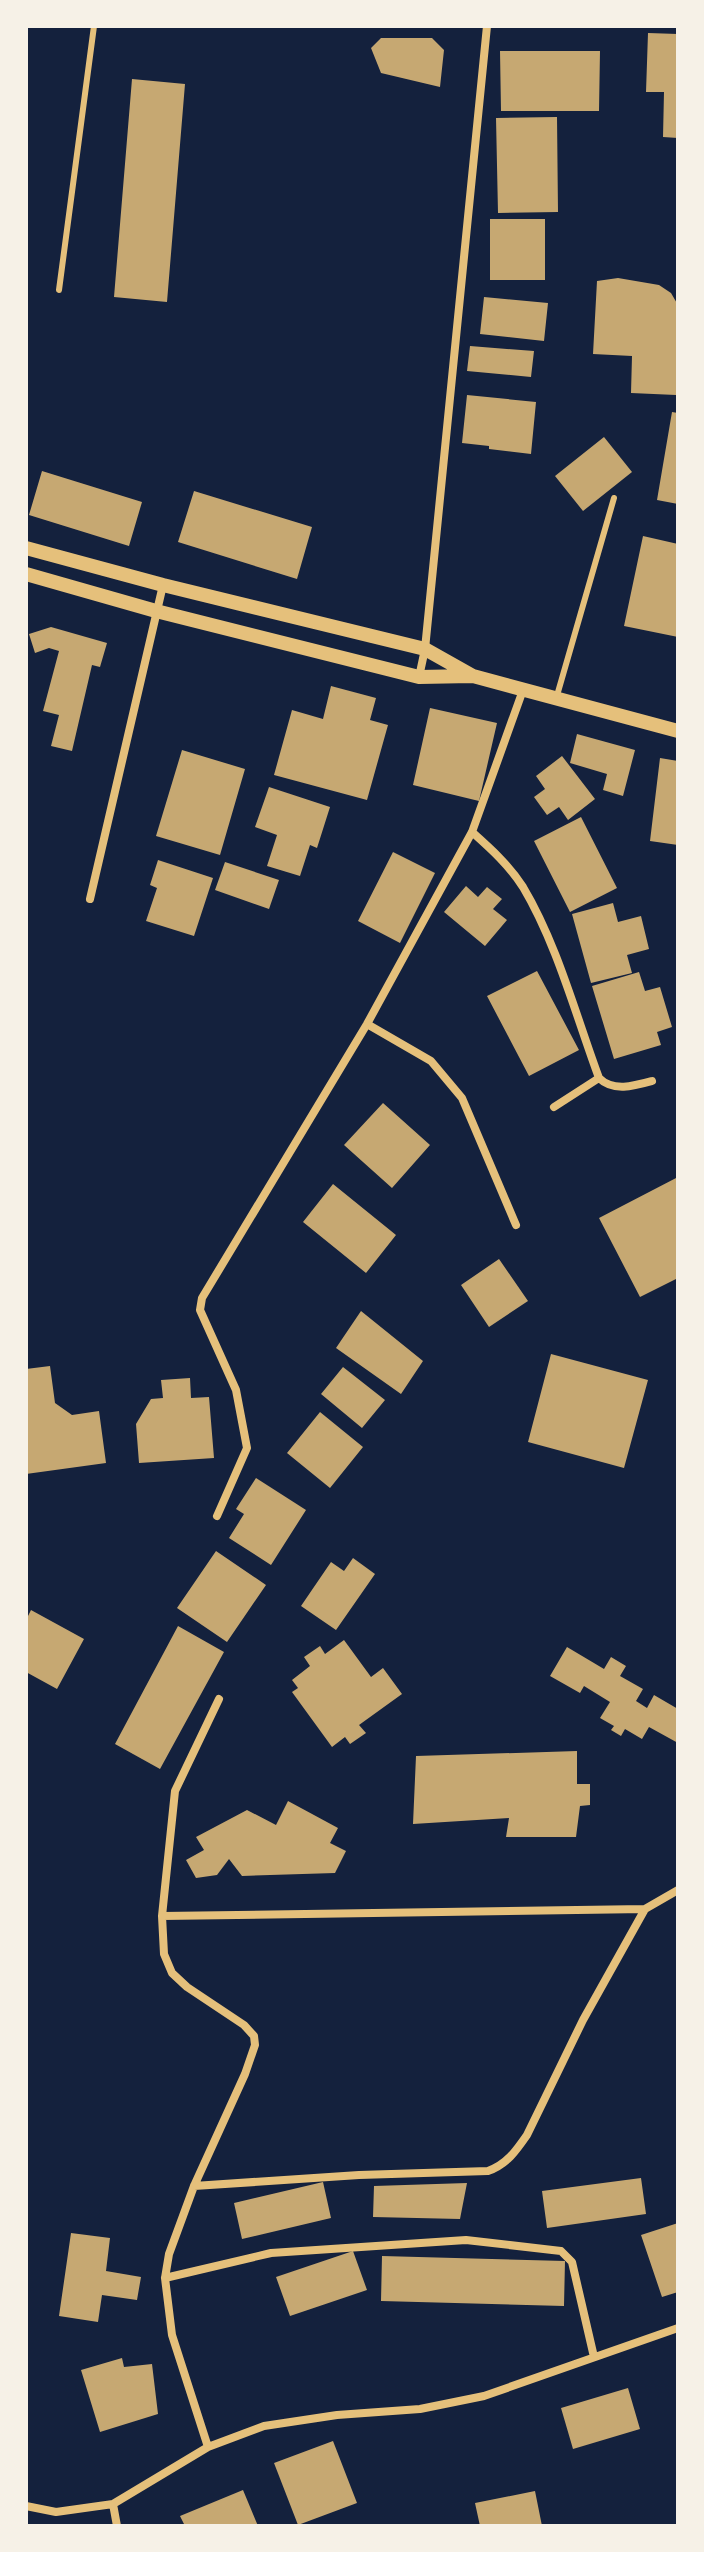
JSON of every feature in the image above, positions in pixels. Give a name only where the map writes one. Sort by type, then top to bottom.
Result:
[{"type":"street","points":[[419,677],[425,649],[487,26]]},
{"type":"street","points":[[26,548],[425,649],[473,676],[678,731]]},
{"type":"street","points":[[26,574],[156,611],[419,677],[473,676]]},
{"type":"street","points":[[90,899],[163,585]]},
{"type":"street","points":[[217,1516],[247,1448],[236,1390],[200,1310],[202,1298],[367,1024],[472,832],[523,690]]},
{"type":"street","points":[[472,832],[502,859],[522,885],[538,916],[599,1078],[605,1084],[620,1087],[652,1081]]},
{"type":"street","points":[[367,1024],[431,1061],[462,1098],[516,1225]]},
{"type":"street","points":[[554,1107],[599,1078]]},
{"type":"street","points":[[208,2447],[172,2335],[165,2278],[169,2254],[194,2186],[255,2045],[254,2036],[244,2025],[187,1987],[172,1973],[164,1954],[162,1916],[175,1791],[219,1699]]},
{"type":"street","points":[[162,1916],[645,1909],[678,1890]]},
{"type":"street","points":[[194,2186],[359,2175],[488,2171],[498,2168],[527,2135],[583,2020],[645,1909]]},
{"type":"street","points":[[165,2278],[271,2253],[333,2247],[466,2240],[561,2251],[572,2262],[594,2357]]},
{"type":"street","points":[[26,2506],[56,2512],[113,2504],[208,2447],[264,2426],[337,2415],[420,2409],[484,2396],[678,2328]]},
{"type":"street","points":[[113,2504],[117,2526]]},
{"type":"lane","points":[[59,290],[94,26]]},
{"type":"lane","points":[[556,699],[614,498]]},
{"type":"building","points":[[648,33],[678,34],[678,138],[663,137],[664,92],[646,92]]},
{"type":"building","points":[[381,38],[432,38],[444,50],[440,87],[381,73],[371,48]]},
{"type":"building","points":[[500,51],[600,51],[599,111],[501,111]]},
{"type":"building","points":[[132,79],[185,84],[167,302],[114,297]]},
{"type":"building","points":[[557,117],[558,212],[498,213],[496,118]]},
{"type":"building","points":[[490,219],[545,219],[545,280],[490,280]]},
{"type":"building","points":[[618,278],[659,285],[671,293],[678,305],[676,395],[631,393],[632,356],[593,354],[597,281]]},
{"type":"building","points":[[484,297],[548,303],[544,341],[480,334]]},
{"type":"building","points":[[470,346],[534,351],[531,377],[467,371]]},
{"type":"building","points":[[467,395],[536,402],[531,454],[462,443]]},
{"type":"building","points":[[672,412],[678,413],[678,504],[657,500]]},
{"type":"building","points":[[604,437],[632,472],[583,511],[555,476]]},
{"type":"building","points":[[42,471],[142,502],[129,546],[29,515]]},
{"type":"building","points":[[194,491],[312,527],[297,579],[178,542]]},
{"type":"building","points":[[643,536],[678,544],[678,637],[624,626]]},
{"type":"building","points":[[51,627],[107,643],[100,667],[92,665],[72,751],[51,746],[59,715],[43,711],[59,651],[49,648],[35,653],[29,634]]},
{"type":"building","points":[[331,686],[376,698],[370,720],[388,725],[367,800],[274,775],[292,710],[323,719]]},
{"type":"building","points":[[430,708],[497,723],[479,801],[413,785]]},
{"type":"building","points":[[577,734],[635,750],[623,796],[603,790],[607,774],[570,763]]},
{"type":"building","points":[[182,750],[245,769],[220,855],[156,836]]},
{"type":"building","points":[[562,756],[595,799],[568,820],[559,807],[547,815],[534,797],[545,789],[536,776]]},
{"type":"building","points":[[660,758],[678,761],[678,845],[650,841]]},
{"type":"building","points":[[269,787],[330,807],[317,848],[310,845],[300,876],[267,866],[277,835],[255,827]]},
{"type":"building","points":[[581,817],[617,888],[570,912],[534,841]]},
{"type":"building","points":[[393,852],[435,873],[400,943],[358,921]]},
{"type":"building","points":[[158,860],[213,878],[194,936],[146,921],[157,888],[150,885]]},
{"type":"building","points":[[225,862],[279,880],[269,909],[215,890]]},
{"type":"building","points":[[466,886],[478,897],[487,887],[502,899],[493,909],[507,920],[485,946],[444,912]]},
{"type":"building","points":[[613,903],[618,922],[641,916],[649,949],[627,955],[632,973],[591,983],[572,914]]},
{"type":"building","points":[[537,971],[579,1050],[529,1076],[487,996]]},
{"type":"building","points":[[639,972],[645,991],[660,987],[672,1027],[657,1032],[661,1045],[614,1059],[592,986]]},
{"type":"building","points":[[383,1103],[430,1145],[392,1188],[344,1145]]},
{"type":"building","points":[[678,1177],[678,1278],[640,1297],[599,1218]]},
{"type":"building","points":[[333,1184],[396,1235],[366,1273],[303,1222]]},
{"type":"building","points":[[499,1259],[528,1301],[489,1327],[461,1285]]},
{"type":"building","points":[[361,1311],[423,1361],[401,1394],[336,1348]]},
{"type":"building","points":[[551,1354],[648,1380],[624,1468],[528,1442]]},
{"type":"building","points":[[50,1366],[55,1403],[72,1415],[99,1411],[106,1463],[26,1474],[26,1369]]},
{"type":"building","points":[[343,1367],[385,1400],[362,1428],[321,1394]]},
{"type":"building","points":[[190,1378],[191,1398],[209,1397],[214,1458],[139,1463],[136,1424],[151,1399],[163,1398],[161,1380]]},
{"type":"building","points":[[320,1412],[363,1447],[330,1488],[287,1453]]},
{"type":"building","points":[[256,1478],[306,1510],[271,1565],[229,1538],[244,1514],[236,1509]]},
{"type":"building","points":[[216,1551],[266,1585],[227,1642],[177,1608]]},
{"type":"building","points":[[353,1558],[375,1574],[336,1630],[301,1606],[331,1562],[344,1571]]},
{"type":"building","points":[[31,1610],[84,1639],[57,1689],[26,1672],[26,1620]]},
{"type":"building","points":[[178,1626],[224,1652],[160,1769],[115,1744]]},
{"type":"building","points":[[344,1640],[371,1677],[383,1668],[402,1694],[359,1725],[366,1733],[350,1744],[345,1737],[332,1747],[292,1692],[298,1688],[292,1680],[310,1666],[304,1657],[320,1646],[325,1654]]},
{"type":"building","points":[[567,1647],[604,1669],[611,1657],[626,1666],[620,1676],[643,1689],[636,1701],[647,1708],[654,1695],[678,1709],[678,1743],[649,1727],[642,1739],[625,1729],[621,1736],[611,1730],[614,1726],[600,1718],[610,1702],[584,1686],[580,1693],[550,1676]]},
{"type":"building","points":[[577,1751],[577,1784],[590,1784],[590,1805],[580,1806],[576,1837],[506,1837],[509,1818],[413,1824],[416,1756]]},
{"type":"building","points":[[288,1801],[338,1828],[330,1843],[346,1851],[335,1873],[242,1876],[229,1859],[217,1875],[196,1878],[186,1860],[204,1850],[196,1837],[247,1810],[276,1825]]},
{"type":"building","points":[[641,2178],[646,2214],[547,2228],[542,2191]]},
{"type":"building","points":[[323,2182],[331,2218],[242,2239],[234,2203]]},
{"type":"building","points":[[467,2183],[460,2219],[373,2217],[374,2186]]},
{"type":"building","points":[[678,2223],[678,2292],[662,2297],[641,2235]]},
{"type":"building","points":[[71,2233],[110,2238],[106,2271],[141,2277],[137,2300],[102,2295],[98,2322],[59,2316]]},
{"type":"building","points":[[353,2251],[367,2290],[290,2316],[276,2277]]},
{"type":"building","points":[[382,2256],[565,2261],[564,2306],[381,2301]]},
{"type":"building","points":[[122,2358],[124,2367],[152,2364],[158,2414],[100,2432],[81,2370]]},
{"type":"building","points":[[628,2388],[640,2429],[573,2449],[561,2408]]},
{"type":"building","points":[[333,2441],[357,2503],[298,2525],[274,2463]]},
{"type":"building","points":[[243,2490],[258,2526],[185,2526],[180,2516]]},
{"type":"building","points":[[535,2491],[542,2526],[480,2526],[475,2503]]}]
